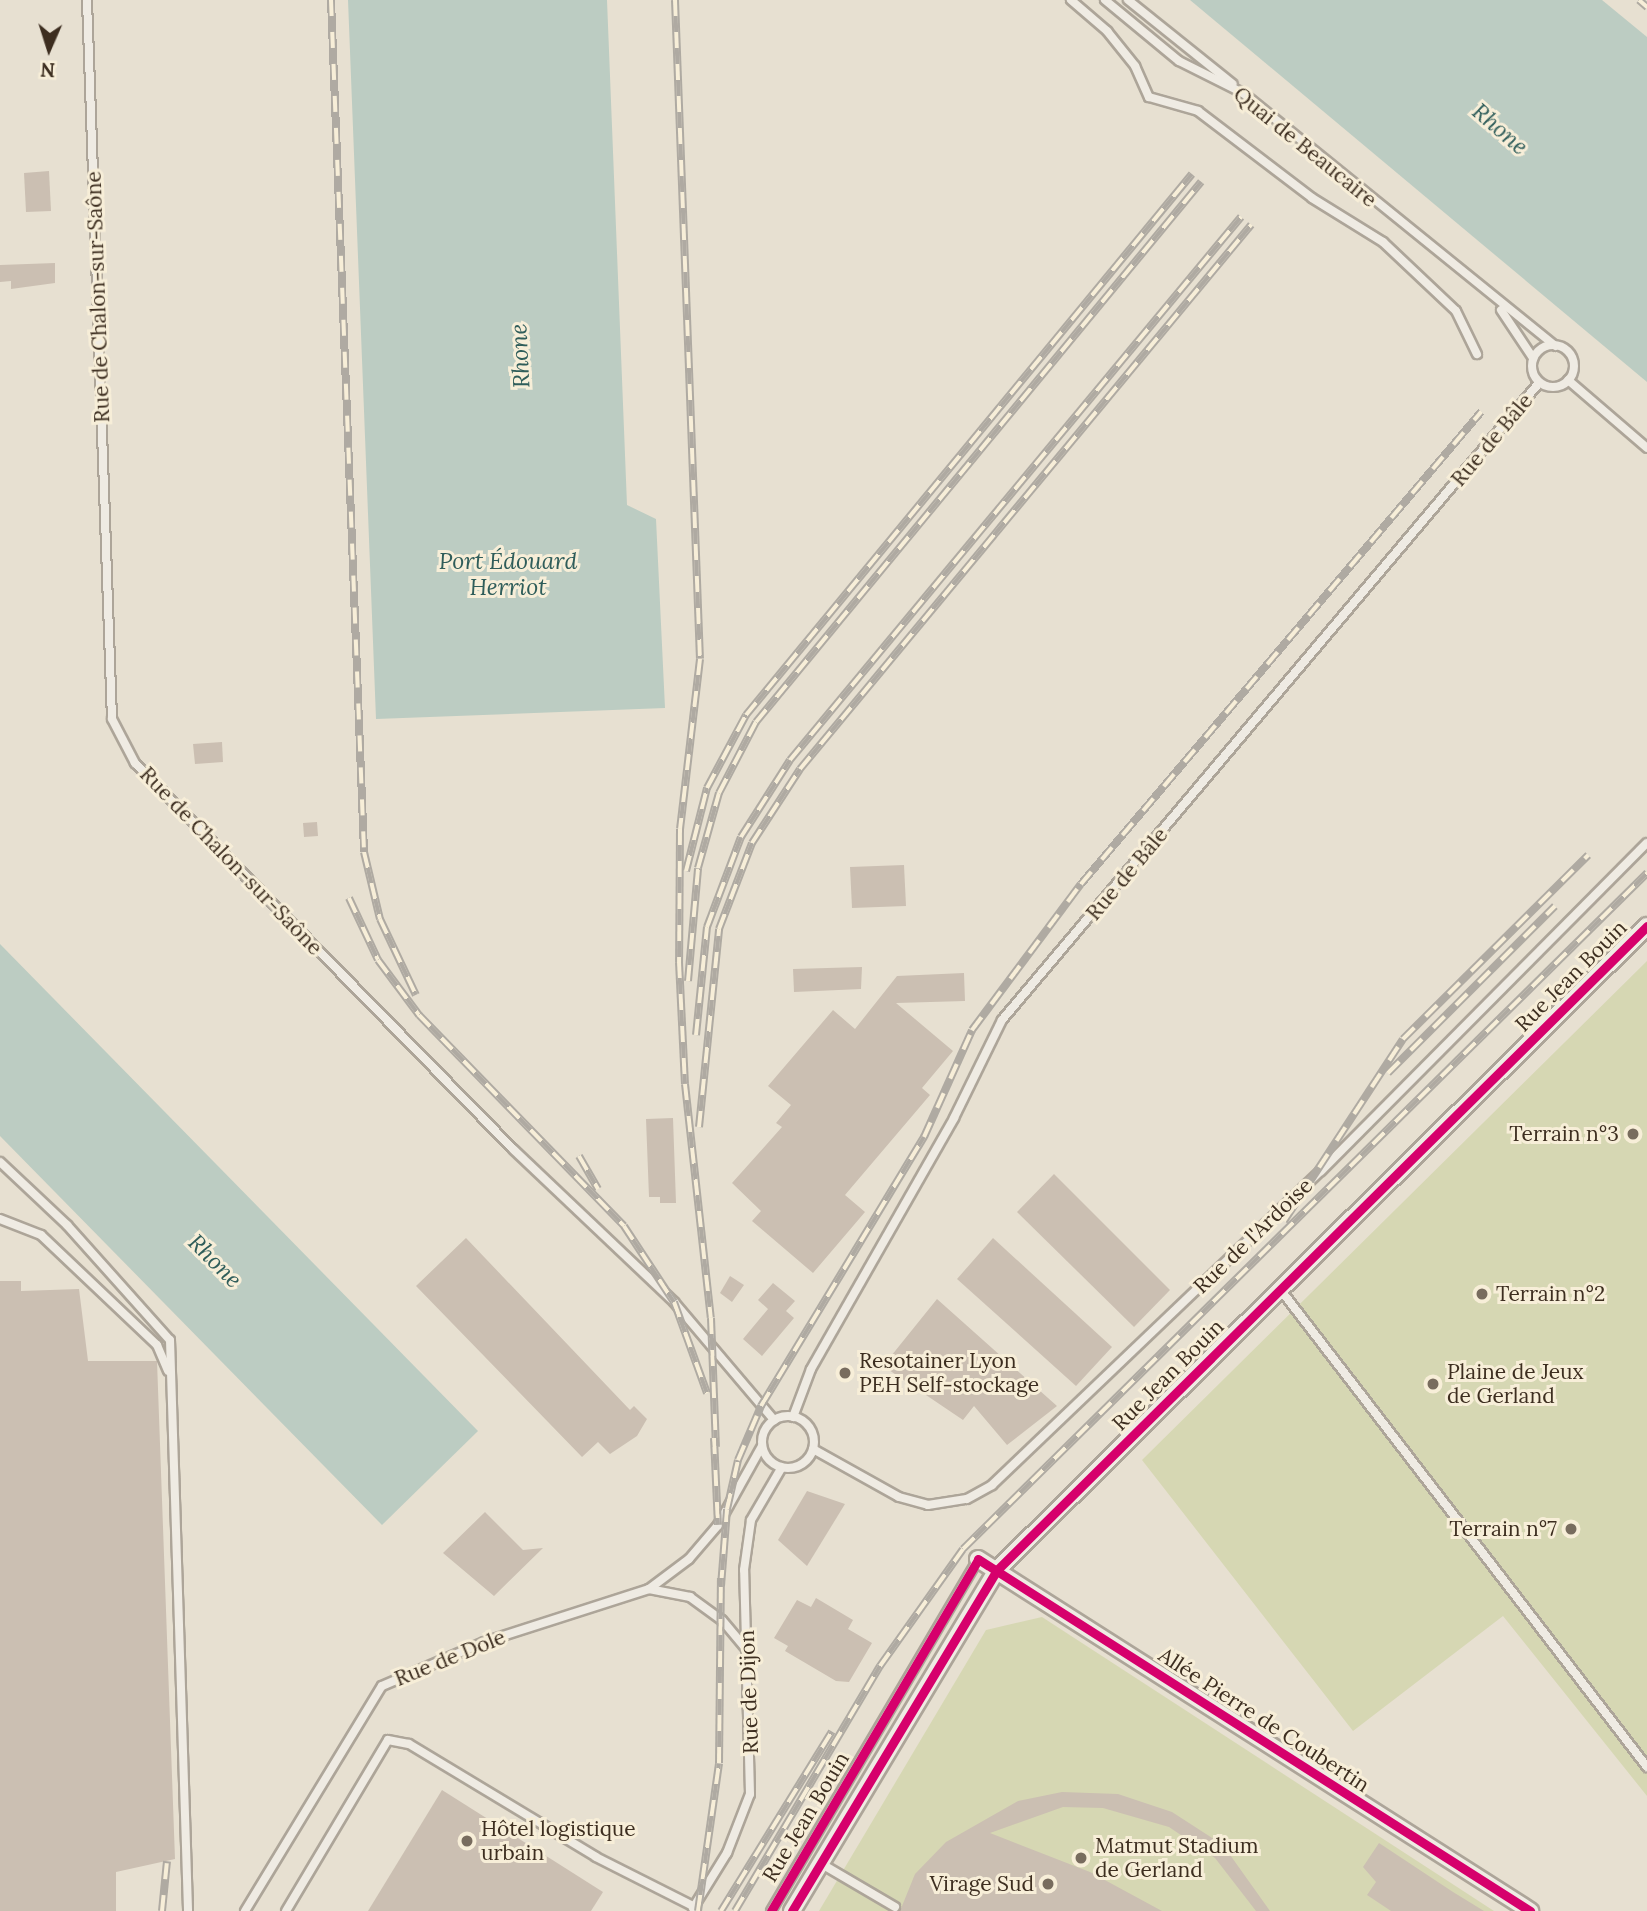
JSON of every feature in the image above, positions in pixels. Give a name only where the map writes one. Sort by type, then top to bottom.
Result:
[{"type":"street","name":"Rue Jean Bouin","points":[[792,1911],[996,1570],[1647,926]]},
{"type":"street","name":"Allée Pierre de Coubertin","points":[[978,1559],[1530,1911]]},
{"type":"lane","name":"Rue de Chalon-sur-Saône","points":[[87,0],[112,719],[135,762],[505,1140],[674,1302],[774,1420]]},
{"type":"lane","points":[[1070,0],[1121,48],[1149,97],[1198,111],[1312,198],[1383,242],[1456,311],[1477,354]]},
{"type":"lane","name":"Quai de Beaucaire","points":[[1105,0],[1179,61],[1243,93],[1497,305],[1571,356],[1568,380]]},
{"type":"lane","points":[[1128,0],[1160,22]]},
{"type":"lane","points":[[1137,0],[1243,93]]},
{"type":"lane","name":"Quai de Beaucaire","points":[[1497,305],[1533,358],[1539,383]]},
{"type":"lane","points":[[1533,358],[1555,346]]},
{"type":"lane","points":[[1539,383],[1558,387],[1568,380],[1647,448]]},
{"type":"lane","name":"Rue de Bâle","points":[[793,1417],[811,1369],[954,1118],[1002,1020],[1539,383]]},
{"type":"lane","name":"Rue de l'Ardoise","points":[[813,1449],[899,1497],[928,1505],[967,1499],[992,1485],[1321,1171],[1647,843]]},
{"type":"lane","points":[[0,1162],[159,1320],[170,1340],[168,1371],[189,1909],[200,1911]]},
{"type":"lane","points":[[0,1219],[41,1235],[158,1345],[168,1371]]},
{"type":"lane","points":[[1280,1289],[1647,1767]]},
{"type":"lane","points":[[793,1417],[812,1432],[813,1449],[797,1466],[782,1467],[762,1446],[774,1420],[793,1417]]},
{"type":"lane","name":"Rue de Dole","points":[[245,1911],[382,1686],[484,1642],[649,1588],[689,1559],[718,1525],[762,1446]]},
{"type":"lane","name":"Rue de Dijon","points":[[693,1909],[727,1853],[750,1794],[744,1570],[751,1520],[782,1467]]},
{"type":"lane","name":"Rue Jean Bouin","points":[[771,1911],[978,1559]]},
{"type":"lane","points":[[649,1588],[690,1597],[722,1619],[747,1650]]},
{"type":"lane","points":[[286,1911],[388,1741],[409,1744],[596,1857],[693,1909]]},
{"type":"lane","points":[[820,1863],[895,1907]]},
{"type":"green space","name":"Plaine de Jeux de Gerland","points":[[1647,961],[1647,1796],[1503,1616],[1353,1731],[1142,1460]]},
{"type":"green space","points":[[1042,1617],[1494,1911],[819,1911],[986,1630]]},
{"type":"water","name":"Port Édouard Herriot","points":[[348,0],[607,0],[627,505],[656,519],[665,708],[376,719]]},
{"type":"water","name":"Rhone","points":[[1190,0],[1602,0],[1647,37],[1647,382]]},
{"type":"water","name":"Rhone","points":[[0,944],[478,1431],[382,1525],[0,1136]]},
{"type":"building","points":[[49,171],[51,211],[26,212],[24,173]]},
{"type":"building","points":[[55,263],[55,283],[11,289],[11,281],[0,282],[0,265]]},
{"type":"building","points":[[222,742],[223,762],[195,764],[193,744]]},
{"type":"building","points":[[317,822],[318,836],[304,837],[303,823]]},
{"type":"building","points":[[904,865],[906,906],[852,908],[850,867]]},
{"type":"building","points":[[862,967],[861,989],[794,992],[793,969]]},
{"type":"building","points":[[964,973],[965,1001],[896,1003],[953,1051],[922,1088],[930,1095],[845,1195],[865,1212],[813,1273],[752,1221],[761,1211],[732,1183],[782,1127],[776,1123],[791,1105],[768,1086],[833,1010],[855,1029],[897,976]]},
{"type":"building","points":[[673,1118],[676,1203],[660,1203],[660,1197],[649,1197],[646,1119]]},
{"type":"building","points":[[1054,1174],[1170,1290],[1134,1327],[1017,1212]]},
{"type":"building","points":[[466,1238],[630,1410],[634,1406],[647,1419],[637,1436],[610,1454],[598,1442],[582,1457],[416,1286]]},
{"type":"building","points":[[993,1238],[1112,1347],[1076,1386],[957,1279]]},
{"type":"building","points":[[730,1276],[744,1285],[732,1302],[720,1293]]},
{"type":"building","points":[[0,1281],[21,1281],[21,1291],[79,1289],[88,1361],[157,1361],[175,1859],[116,1872],[116,1911],[0,1911]]},
{"type":"building","points":[[773,1283],[795,1301],[786,1311],[794,1318],[762,1356],[743,1339],[768,1309],[758,1300]]},
{"type":"building","points":[[937,1299],[1057,1406],[1007,1445],[974,1406],[963,1420],[883,1366]]},
{"type":"building","points":[[807,1491],[845,1504],[807,1566],[778,1540]]},
{"type":"building","points":[[485,1512],[523,1550],[543,1548],[494,1596],[443,1553]]},
{"type":"building","points":[[816,1598],[853,1620],[848,1629],[872,1643],[849,1682],[836,1681],[785,1651],[788,1646],[774,1638],[797,1600],[811,1607]]},
{"type":"building","name":"Hôtel logistique urbain","points":[[442,1790],[603,1892],[591,1911],[368,1911]]},
{"type":"building","points":[[1062,1792],[1118,1794],[1172,1812],[1223,1845],[1270,1911],[1256,1911],[1215,1858],[1169,1827],[1103,1808],[1063,1807],[990,1833],[1090,1872],[1162,1911],[900,1911],[915,1874],[946,1842],[1018,1801]]},
{"type":"building","points":[[1379,1843],[1484,1911],[1391,1911],[1367,1895],[1376,1882],[1363,1867]]},
{"type":"railway","points":[[331,0],[364,852],[380,919],[416,995]]},
{"type":"railway","points":[[675,0],[700,659],[680,829],[679,962],[685,1084],[711,1318],[716,1447]]},
{"type":"railway","points":[[1639,0],[1647,7]]},
{"type":"railway","points":[[686,871],[707,788],[746,715],[1192,174]]},
{"type":"railway","points":[[688,981],[698,868],[719,793],[756,722],[1201,182]]},
{"type":"railway","points":[[696,1035],[707,927],[741,837],[790,760],[1241,217]]},
{"type":"railway","points":[[699,1127],[719,929],[752,843],[800,769],[1251,225]]},
{"type":"railway","points":[[721,1586],[727,1509],[738,1460],[761,1406],[924,1137],[972,1030],[1081,884],[1481,412]]},
{"type":"railway","points":[[1284,1221],[1403,1039],[1588,855]]},
{"type":"railway","points":[[735,1911],[880,1666],[963,1549],[1647,873]]},
{"type":"railway","points":[[349,898],[378,960],[419,1015],[624,1226],[674,1302],[707,1393]]},
{"type":"railway","points":[[1388,1073],[1555,906]]},
{"type":"railway","points":[[579,1156],[598,1189]]},
{"type":"railway","points":[[714,1438],[718,1525]]},
{"type":"railway","points":[[698,1911],[719,1763],[721,1578]]},
{"type":"railway","points":[[721,1911],[832,1731]]},
{"type":"railway","points":[[162,1911],[167,1861]]},
{"type":"cycle path","points":[[792,1911],[997,1570],[1647,926]]},
{"type":"cycle path","points":[[771,1911],[978,1559],[1530,1911]]},
{"type":"place","name":"Terrain n°3","points":[[1633,1134]]},
{"type":"place","name":"Terrain n°2","points":[[1482,1294]]},
{"type":"place","name":"Resotainer Lyon PEH Self-stockage","points":[[845,1373]]},
{"type":"place","name":"Plaine de Jeux de Gerland","points":[[1433,1384]]},
{"type":"place","name":"Terrain n°7","points":[[1571,1529]]},
{"type":"place","name":"Hôtel logistique urbain","points":[[467,1841]]},
{"type":"place","name":"Matmut Stadium de Gerland","points":[[1081,1858]]},
{"type":"place","name":"Virage Sud","points":[[1048,1884]]}]
